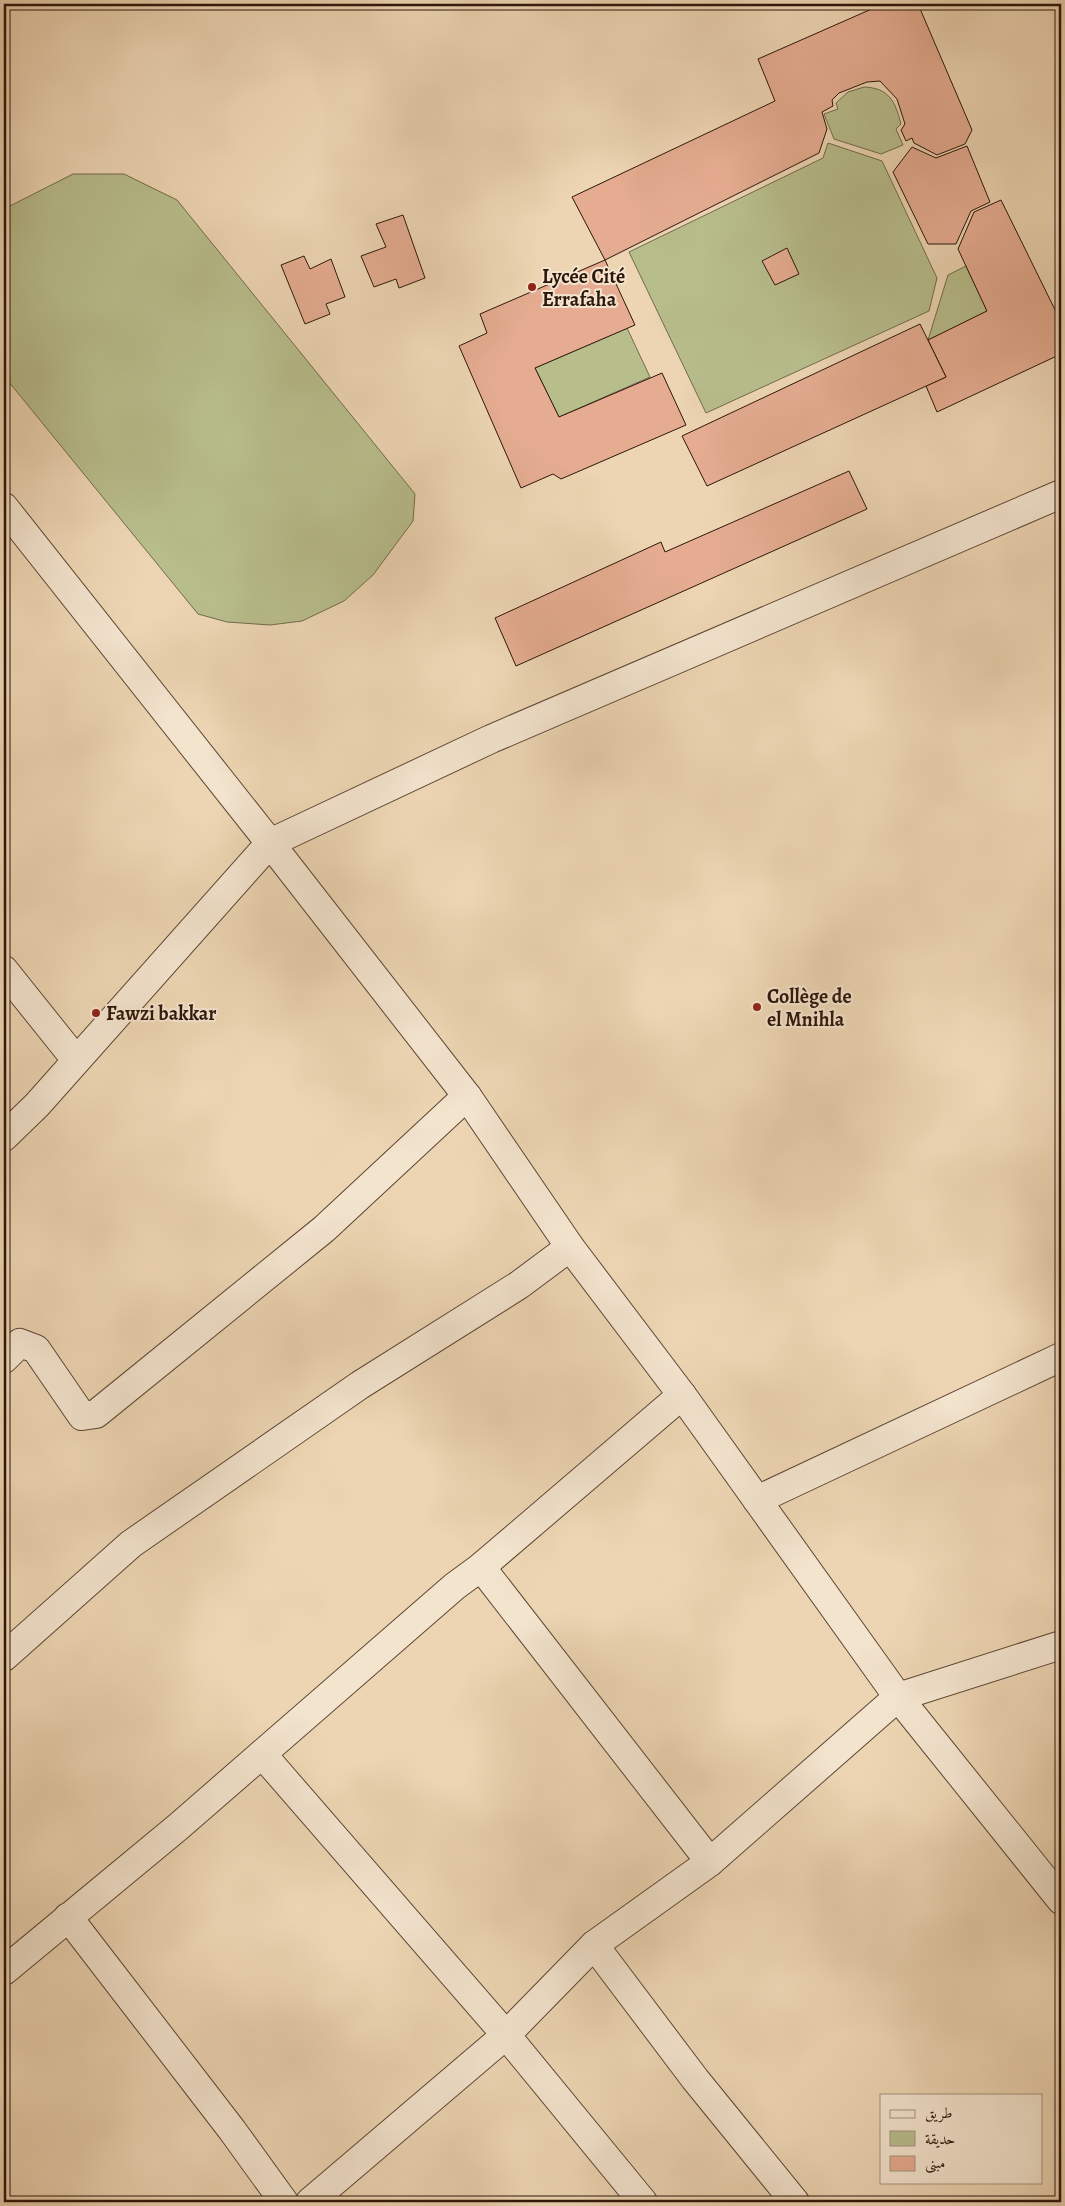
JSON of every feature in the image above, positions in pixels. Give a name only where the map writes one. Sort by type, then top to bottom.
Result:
[{"type":"street","points":[[4,1136],[37,1105],[270,843],[491,739],[1061,494]]},
{"type":"street","points":[[4,507],[467,1096],[570,1247],[682,1395],[898,1697],[1061,1900]]},
{"type":"street","points":[[4,970],[76,1060]]},
{"type":"street","points":[[4,1359],[20,1343],[36,1350],[82,1416],[96,1414],[324,1229],[467,1096]]},
{"type":"street","points":[[4,1657],[131,1544],[360,1385],[519,1285],[570,1247]]},
{"type":"street","points":[[757,1500],[1061,1357]]},
{"type":"street","points":[[4,1971],[178,1828],[455,1586],[481,1567],[682,1395]]},
{"type":"street","points":[[481,1567],[710,1862]]},
{"type":"street","points":[[310,2202],[506,2035],[594,1945],[710,1862],[898,1697],[1061,1645]]},
{"type":"street","points":[[262,1754],[506,2035],[643,2202]]},
{"type":"street","points":[[68,1917],[232,2130],[284,2202]]},
{"type":"street","points":[[594,1945],[695,2079],[795,2202]]},
{"type":"green space","points":[[864,87],[879,90],[890,97],[901,124],[896,129],[903,145],[881,154],[834,139],[824,114],[838,109],[836,103],[848,92]]},
{"type":"green space","points":[[828,143],[882,161],[937,278],[929,311],[706,413],[629,252],[823,158]]},
{"type":"green space","points":[[73,174],[124,174],[177,200],[415,494],[413,521],[373,575],[344,601],[302,621],[270,625],[227,622],[198,614],[4,376],[4,209]]},
{"type":"green space","points":[[966,266],[987,311],[928,340],[948,275]]},
{"type":"green space","points":[[627,328],[650,377],[559,417],[535,368]]},
{"type":"building","points":[[883,4],[918,4],[972,130],[965,144],[937,155],[914,143],[912,138],[906,141],[901,130],[905,124],[897,99],[880,81],[867,82],[839,93],[832,100],[833,106],[822,112],[827,129],[819,153],[605,260],[572,197],[775,101],[758,59]]},
{"type":"building","points":[[967,146],[990,202],[971,211],[956,244],[928,244],[893,172],[912,147],[936,158]]},
{"type":"building","points":[[1001,200],[1061,322],[1061,354],[937,412],[926,386],[946,377],[928,340],[987,311],[958,249],[974,212]]},
{"type":"building","points":[[403,215],[425,278],[399,288],[396,279],[374,287],[361,256],[386,247],[376,224]]},
{"type":"building","points":[[787,248],[799,274],[775,285],[762,261]]},
{"type":"building","points":[[304,256],[310,269],[331,259],[345,297],[326,304],[330,314],[305,324],[281,265]]},
{"type":"building","points":[[605,260],[635,325],[535,368],[559,417],[662,373],[686,425],[561,479],[553,474],[521,488],[459,346],[487,333],[480,314]]},
{"type":"building","points":[[920,324],[946,377],[707,486],[682,436]]},
{"type":"building","points":[[849,471],[867,509],[516,666],[495,618],[661,542],[665,552]]},
{"type":"place","name":"Lycée Cité Errafaha","points":[[532,287]]},
{"type":"place","name":"Collège de el Mnihla","points":[[757,1007]]},
{"type":"place","name":"Fawzi bakkar","points":[[96,1013]]}]
